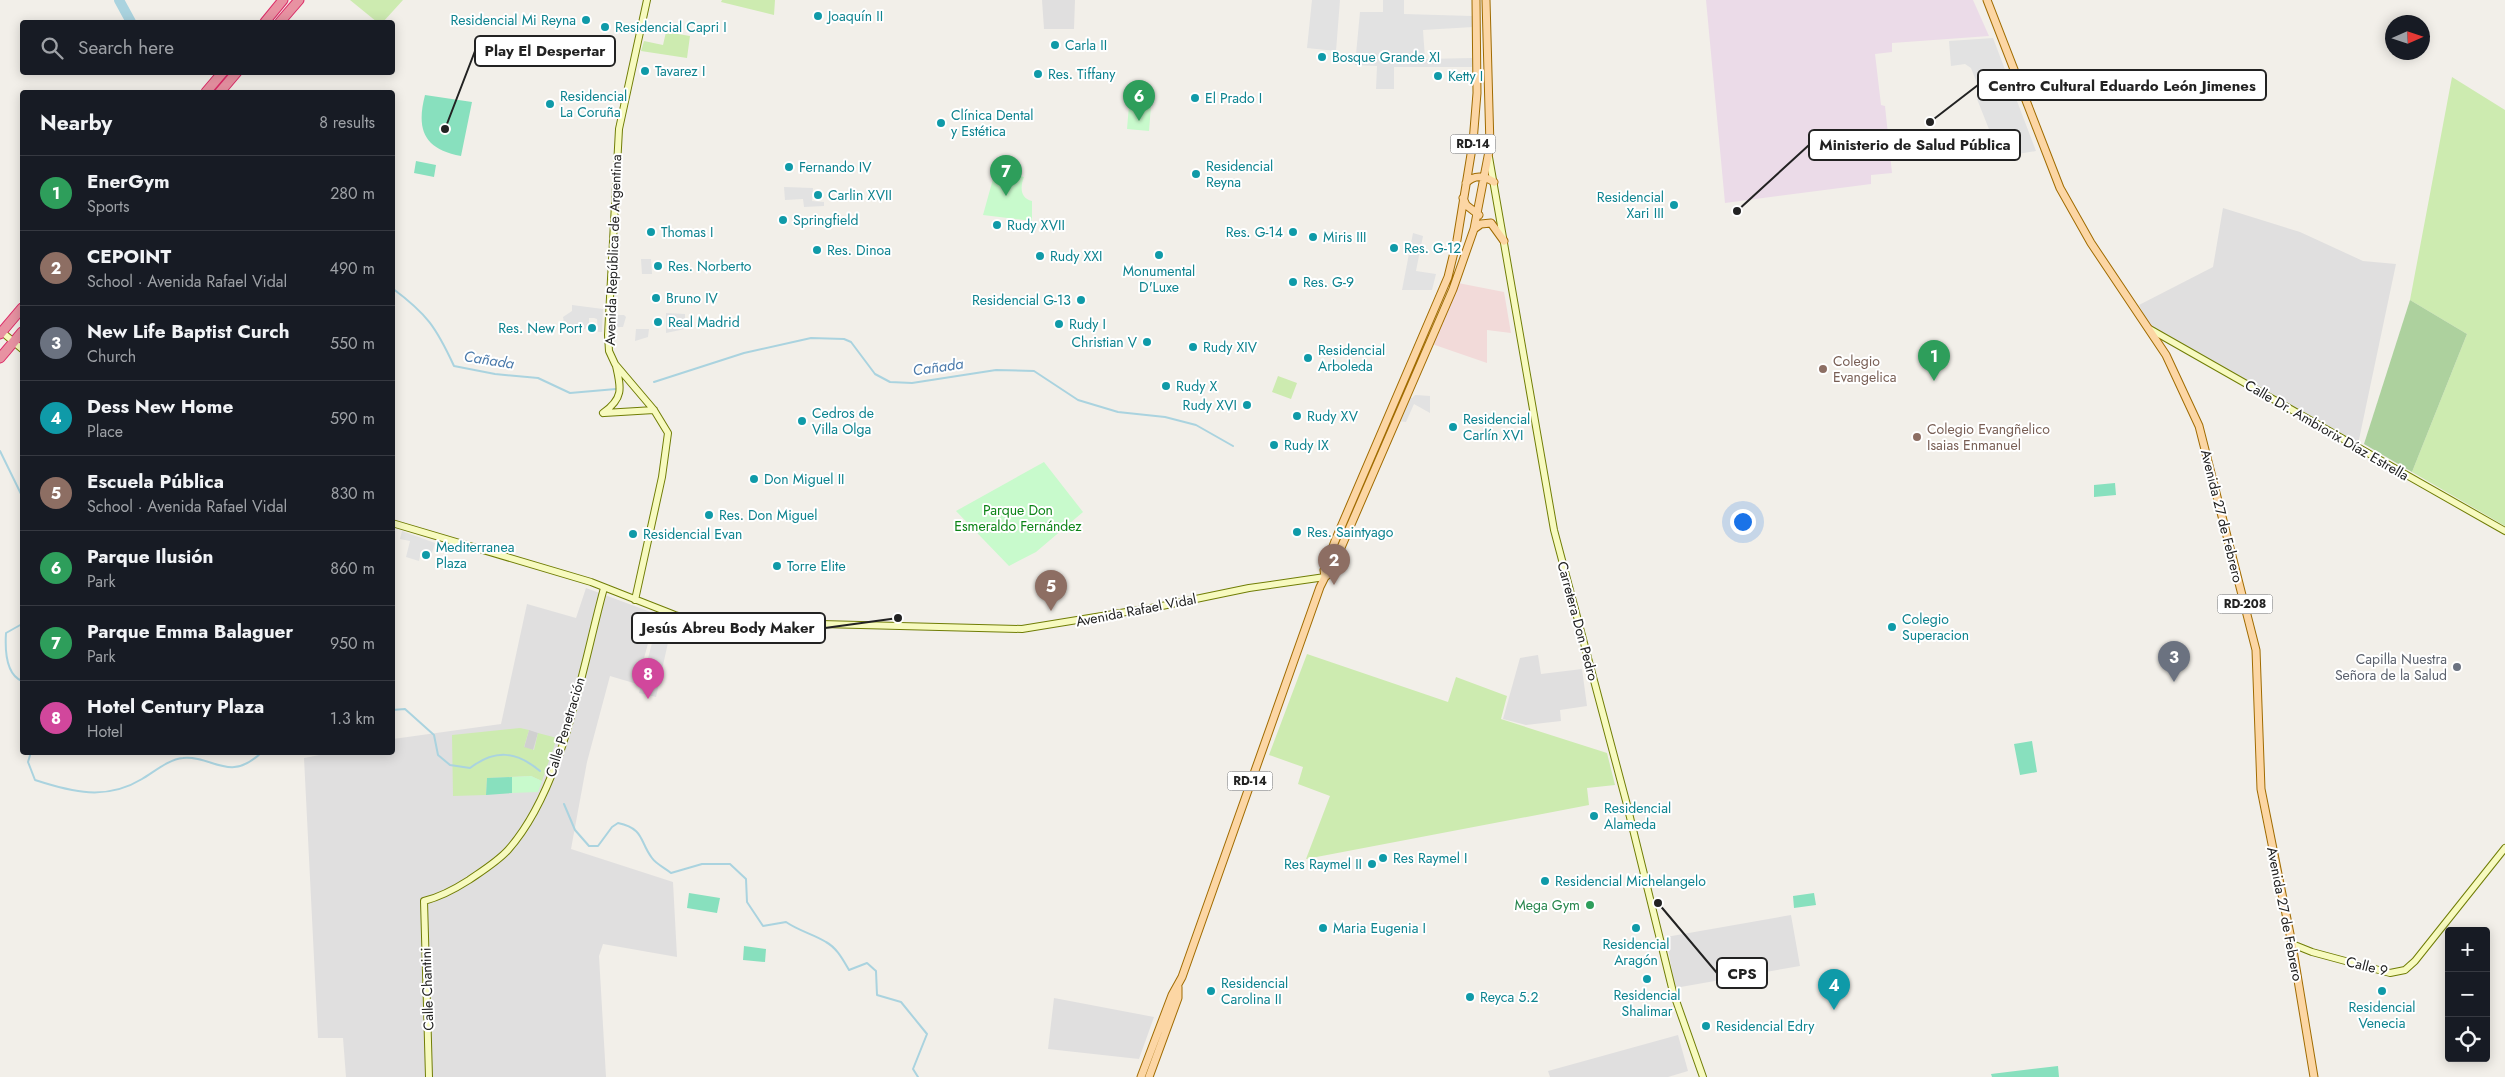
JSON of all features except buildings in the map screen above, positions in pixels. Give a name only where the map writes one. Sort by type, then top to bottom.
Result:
[{"type":"highway","points":[[262,18],[274,12],[283,0]]},
{"type":"highway","points":[[282,20],[299,0]]},
{"type":"highway","points":[[208,90],[220,75]]},
{"type":"highway","points":[[222,90],[234,75]]},
{"type":"highway","points":[[1,333],[20,310]]},
{"type":"highway","points":[[0,358],[20,334]]},
{"type":"main road","name":"Avenida República de Argentina","points":[[635,600],[669,441],[666,426],[615,364],[609,351],[608,335],[618,137],[647,0]]},
{"type":"main road","name":"RD-14","points":[[1449,287],[1473,142],[1477,93],[1476,0]]},
{"type":"main road","name":"RD-14","points":[[1140,1077],[1172,995],[1178,986],[1325,577],[1324,570],[1335,541],[1474,229],[1489,157],[1486,0]]},
{"type":"main road","name":"Avenida 27 de Febrero","points":[[1987,0],[2060,188],[2091,243],[2166,355],[2199,426],[2256,650],[2261,789],[2292,944],[2314,1077]]},
{"type":"main road","name":"Carretera Don Pedro","points":[[1489,157],[1547,495],[1562,562],[1626,801],[1673,992],[1694,1057],[1703,1077]]},
{"type":"main road","points":[[1466,183],[1474,177],[1485,178],[1494,182]]},
{"type":"main road","points":[[1463,198],[1466,205],[1491,223],[1504,241]]},
{"type":"main road","points":[[1474,229],[1481,224],[1491,223]]},
{"type":"main road","name":"Calle Dr. Ambiorix Díaz Estrella","points":[[2148,328],[2505,531]]},
{"type":"main road","points":[[1,333],[20,347]]},
{"type":"main road","points":[[615,364],[620,391],[613,406],[603,412],[654,410]]},
{"type":"main road","name":"Avenida Rafael Vidal","points":[[395,524],[604,588],[675,615],[698,621],[1022,629],[1157,607],[1249,588],[1325,577]]},
{"type":"main road","name":"Calle Penetración","points":[[424,901],[454,889],[502,855],[528,821],[554,769],[565,736],[604,588]]},
{"type":"main road","name":"Calle 9","points":[[2292,944],[2312,952],[2384,972],[2401,972],[2415,961],[2505,848]]},
{"type":"main road","name":"Calle Chantini","points":[[424,901],[428,1077]]},
{"type":"main road","name":"RD-14","points":[[1149,1077],[1178,998],[1178,986]]},
{"type":"shaded area","points":[[1042,0],[1075,0],[1074,29],[1044,29]]},
{"type":"shaded area","points":[[1312,0],[1340,0],[1336,51],[1307,48]]},
{"type":"shaded area","points":[[1383,0],[1404,0],[1404,14],[1472,16],[1473,27],[1423,30],[1425,59],[1472,58],[1472,67],[1394,67],[1394,89],[1376,89],[1377,66],[1355,65],[1360,12],[1383,12]]},
{"type":"shaded area","points":[[1706,0],[1973,0],[1989,36],[1892,43],[1892,52],[1875,54],[1881,105],[1885,106],[1892,173],[1871,175],[1871,184],[1725,203]]},
{"type":"shaded area","points":[[1993,38],[2036,151],[2000,157],[1977,99],[1982,96],[1971,68],[1965,64],[1951,66],[1949,41]]},
{"type":"shaded area","points":[[784,187],[813,188],[812,201],[824,202],[824,206],[804,207],[803,199],[785,200]]},
{"type":"shaded area","points":[[2223,208],[2300,232],[2363,261],[2396,264],[2357,449],[2152,331],[2139,305],[2213,267]]},
{"type":"shaded area","points":[[1413,233],[1423,236],[1416,271],[1436,274],[1432,290],[1402,290]]},
{"type":"shaded area","points":[[641,259],[651,259],[652,274],[642,274]]},
{"type":"shaded area","points":[[1458,283],[1504,292],[1511,333],[1487,330],[1487,363],[1432,344]]},
{"type":"shaded area","points":[[572,305],[603,309],[602,332],[598,332],[597,319],[594,318],[589,318],[589,325],[585,329],[565,328],[563,317],[572,311]]},
{"type":"shaded area","points":[[614,305],[617,305],[616,315],[624,315],[626,317],[623,327],[613,327]]},
{"type":"shaded area","points":[[666,313],[685,314],[685,329],[666,333]]},
{"type":"shaded area","points":[[636,329],[649,329],[648,337],[635,341]]},
{"type":"shaded area","points":[[1415,395],[1430,396],[1430,413],[1414,404],[1406,422],[1398,421],[1409,396],[1412,398]]},
{"type":"shaded area","points":[[402,531],[435,543],[432,553],[421,551],[419,561],[406,557],[410,541],[400,539]]},
{"type":"shaded area","points":[[586,588],[656,614],[637,684],[610,676],[587,762],[571,849],[673,882],[677,957],[603,944],[599,956],[606,1077],[346,1077],[343,1038],[318,1038],[304,758],[320,755],[395,755],[395,739],[501,724],[527,604],[576,618]]},
{"type":"shaded area","points":[[659,616],[673,620],[656,697],[639,693]]},
{"type":"shaded area","points":[[1538,655],[1541,674],[1582,669],[1587,706],[1560,710],[1561,721],[1526,725],[1503,719],[1520,658]]},
{"type":"shaded area","points":[[529,730],[538,733],[533,750],[524,748]]},
{"type":"shaded area","points":[[1791,915],[1800,966],[1675,988],[1666,937]]},
{"type":"shaded area","points":[[1054,998],[1154,1017],[1139,1059],[1048,1049]]},
{"type":"shaded area","points":[[1678,1035],[1688,1071],[1668,1077],[1550,1077],[1548,1071]]},
{"type":"green space","points":[[350,0],[403,0],[385,20],[375,20]]},
{"type":"green space","points":[[722,0],[775,0],[774,15],[721,2]]},
{"type":"green space","points":[[666,32],[690,36],[687,58],[641,51],[644,41],[663,45]]},
{"type":"green space","points":[[2452,77],[2505,110],[2505,526],[2412,472],[2467,334],[2410,300]]},
{"type":"green space","points":[[425,95],[472,102],[461,156],[438,148],[426,136],[422,118]]},
{"type":"green space","points":[[1129,105],[1151,106],[1149,131],[1127,129]]},
{"type":"green space","points":[[416,161],[436,165],[434,177],[414,173]]},
{"type":"green space","points":[[996,168],[1024,177],[1022,192],[1028,200],[1032,201],[1032,221],[983,215]]},
{"type":"green space","points":[[2410,300],[2467,334],[2412,472],[2364,444]]},
{"type":"green space","points":[[1278,376],[1297,383],[1291,399],[1272,392]]},
{"type":"green space","name":"Parque Don Esmeraldo Fernández","points":[[1044,462],[1083,512],[1036,552],[1009,566],[956,511]]},
{"type":"green space","points":[[2115,483],[2116,495],[2094,497],[2094,485]]},
{"type":"green space","points":[[1307,654],[1448,702],[1456,677],[1507,696],[1501,719],[1607,753],[1615,785],[1587,788],[1589,805],[1306,859],[1330,796],[1298,784],[1303,767],[1269,755]]},
{"type":"green space","points":[[520,728],[529,730],[524,747],[534,750],[538,733],[557,738],[542,781],[531,776],[487,778],[486,795],[453,796],[452,735]]},
{"type":"green space","points":[[2032,741],[2037,772],[2020,775],[2014,744]]},
{"type":"green space","points":[[531,776],[542,781],[538,792],[512,793],[512,777]]},
{"type":"green space","points":[[512,777],[512,793],[486,795],[487,778]]},
{"type":"green space","points":[[689,893],[720,898],[717,913],[687,908]]},
{"type":"green space","points":[[1814,893],[1816,905],[1794,908],[1793,896]]},
{"type":"green space","points":[[744,946],[766,949],[765,962],[743,960]]},
{"type":"green space","points":[[2058,1066],[2059,1077],[1992,1077],[1991,1074]]},
{"type":"waterway","points":[[119,0],[130,20]]},
{"type":"waterway","name":"Cañada","points":[[395,290],[414,306],[429,322],[442,341],[454,366],[495,374],[538,378],[570,393],[616,389]]},
{"type":"waterway","name":"Cañada","points":[[654,382],[744,353],[811,338],[844,339],[851,342],[875,374],[890,382],[912,383],[996,370],[1034,371],[1078,400],[1118,412],[1165,417],[1196,425],[1233,446]]},
{"type":"waterway","points":[[0,451],[20,492]]},
{"type":"waterway","points":[[20,625],[6,633],[9,667],[16,678],[20,680]]},
{"type":"waterway","points":[[395,710],[405,709],[434,735],[438,755],[450,765],[470,768],[488,758],[505,755],[522,759],[540,771]]},
{"type":"waterway","points":[[30,755],[28,762],[35,780],[62,788],[89,792],[102,792],[129,786],[167,763],[178,759],[194,758],[230,767],[240,766],[258,755]]},
{"type":"waterway","points":[[564,804],[575,830],[589,846],[598,846],[612,827],[618,823],[637,832],[654,860],[671,873],[702,864],[730,864],[746,879],[747,902],[763,926],[786,922],[821,939],[837,951],[849,970],[867,963],[876,971],[877,995],[901,1002],[927,1034],[913,1069],[918,1077]]},
{"type":"place","name":"Joaquín II","points":[[818,16]]},
{"type":"place","name":"Residencial Mi Reyna","points":[[586,20]]},
{"type":"place","name":"Residencial Capri I","points":[[605,27]]},
{"type":"place","name":"Carla II","points":[[1055,45]]},
{"type":"place","name":"Bosque Grande XI","points":[[1322,57]]},
{"type":"place","name":"Tavarez I","points":[[645,71]]},
{"type":"place","name":"Res. Tiffany","points":[[1038,74]]},
{"type":"place","name":"Ketty I","points":[[1438,76]]},
{"type":"place","name":"El Prado I","points":[[1195,98]]},
{"type":"place","name":"Residencial La Coruña","points":[[550,104]]},
{"type":"place","name":"Parque Ilusión","points":[[1139,121]]},
{"type":"place","name":"Centro Cultural Eduardo León Jimenes","points":[[1930,122]]},
{"type":"place","name":"Clínica Dental y Estética","points":[[941,123]]},
{"type":"place","name":"Play El Despertar","points":[[445,129]]},
{"type":"place","name":"Fernando IV","points":[[789,167]]},
{"type":"place","name":"Residencial Reyna","points":[[1196,174]]},
{"type":"place","name":"Carlin XVII","points":[[818,195]]},
{"type":"place","name":"Parque Emma Balaguer","points":[[1006,196]]},
{"type":"place","name":"Residencial Xari III","points":[[1674,205]]},
{"type":"place","name":"Ministerio de Salud Pública","points":[[1737,211]]},
{"type":"place","name":"Springfield","points":[[783,220]]},
{"type":"place","name":"Rudy XVII","points":[[997,225]]},
{"type":"place","name":"Thomas I","points":[[651,232]]},
{"type":"place","name":"Res. G-14","points":[[1293,232]]},
{"type":"place","name":"Miris III","points":[[1313,237]]},
{"type":"place","name":"Res. G-12","points":[[1394,248]]},
{"type":"place","name":"Res. Dinoa","points":[[817,250]]},
{"type":"place","name":"Monumental D'Luxe","points":[[1159,255]]},
{"type":"place","name":"Rudy XXI","points":[[1040,256]]},
{"type":"place","name":"Res. Norberto","points":[[658,266]]},
{"type":"place","name":"Res. G-9","points":[[1293,282]]},
{"type":"place","name":"Bruno IV","points":[[656,298]]},
{"type":"place","name":"Residencial G-13","points":[[1081,300]]},
{"type":"place","name":"Real Madrid","points":[[658,322]]},
{"type":"place","name":"Rudy I","points":[[1059,324]]},
{"type":"place","name":"Res. New Port","points":[[592,328]]},
{"type":"place","name":"Christian V","points":[[1147,342]]},
{"type":"place","name":"Rudy XIV","points":[[1193,347]]},
{"type":"place","name":"Residencial Arboleda","points":[[1308,358]]},
{"type":"place","name":"Colegio Evangelica","points":[[1823,369]]},
{"type":"place","name":"EnerGym","points":[[1934,381]]},
{"type":"place","name":"Rudy X","points":[[1166,386]]},
{"type":"place","name":"Rudy XVI","points":[[1247,405]]},
{"type":"place","name":"Rudy XV","points":[[1297,416]]},
{"type":"place","name":"Cedros de Villa Olga","points":[[802,421]]},
{"type":"place","name":"Residencial Carlín XVI","points":[[1453,427]]},
{"type":"place","name":"Colegio Evangñelico Isaias Enmanuel","points":[[1917,437]]},
{"type":"place","name":"Rudy IX","points":[[1274,445]]},
{"type":"place","name":"Don Miguel II","points":[[754,479]]},
{"type":"place","name":"Res. Don Miguel","points":[[709,515]]},
{"type":"place","name":"Res. Saintyago","points":[[1297,532]]},
{"type":"place","name":"Residencial Evan","points":[[633,534]]},
{"type":"place","name":"Mediterranea Plaza","points":[[426,555]]},
{"type":"place","name":"Torre Elite","points":[[777,566]]},
{"type":"place","name":"CEPOINT","points":[[1334,585]]},
{"type":"place","name":"Escuela Pública","points":[[1051,611]]},
{"type":"place","name":"Jesús Abreu Body Maker","points":[[898,618]]},
{"type":"place","name":"Colegio Superacion","points":[[1892,627]]},
{"type":"place","name":"Capilla Nuestra Señora de la Salud","points":[[2457,667]]},
{"type":"place","name":"New Life Baptist Curch","points":[[2174,682]]},
{"type":"place","name":"Hotel Century Plaza","points":[[648,699]]},
{"type":"place","name":"Residencial Alameda","points":[[1594,816]]},
{"type":"place","name":"Res Raymel I","points":[[1383,858]]},
{"type":"place","name":"Res Raymel II","points":[[1372,864]]},
{"type":"place","name":"Residencial Michelangelo","points":[[1545,881]]},
{"type":"place","name":"CPS","points":[[1658,903]]},
{"type":"place","name":"Mega Gym","points":[[1590,905]]},
{"type":"place","name":"Maria Eugenia I","points":[[1323,928]]},
{"type":"place","name":"Residencial Aragón","points":[[1636,928]]},
{"type":"place","name":"Residencial Shalimar","points":[[1647,979]]},
{"type":"place","name":"Residencial Carolina II","points":[[1211,991]]},
{"type":"place","name":"Residencial Venecia","points":[[2382,991]]},
{"type":"place","name":"Reyca 5.2","points":[[1470,997]]},
{"type":"place","name":"Dess New Home","points":[[1834,1010]]},
{"type":"place","name":"Residencial Edry","points":[[1706,1026]]}]
